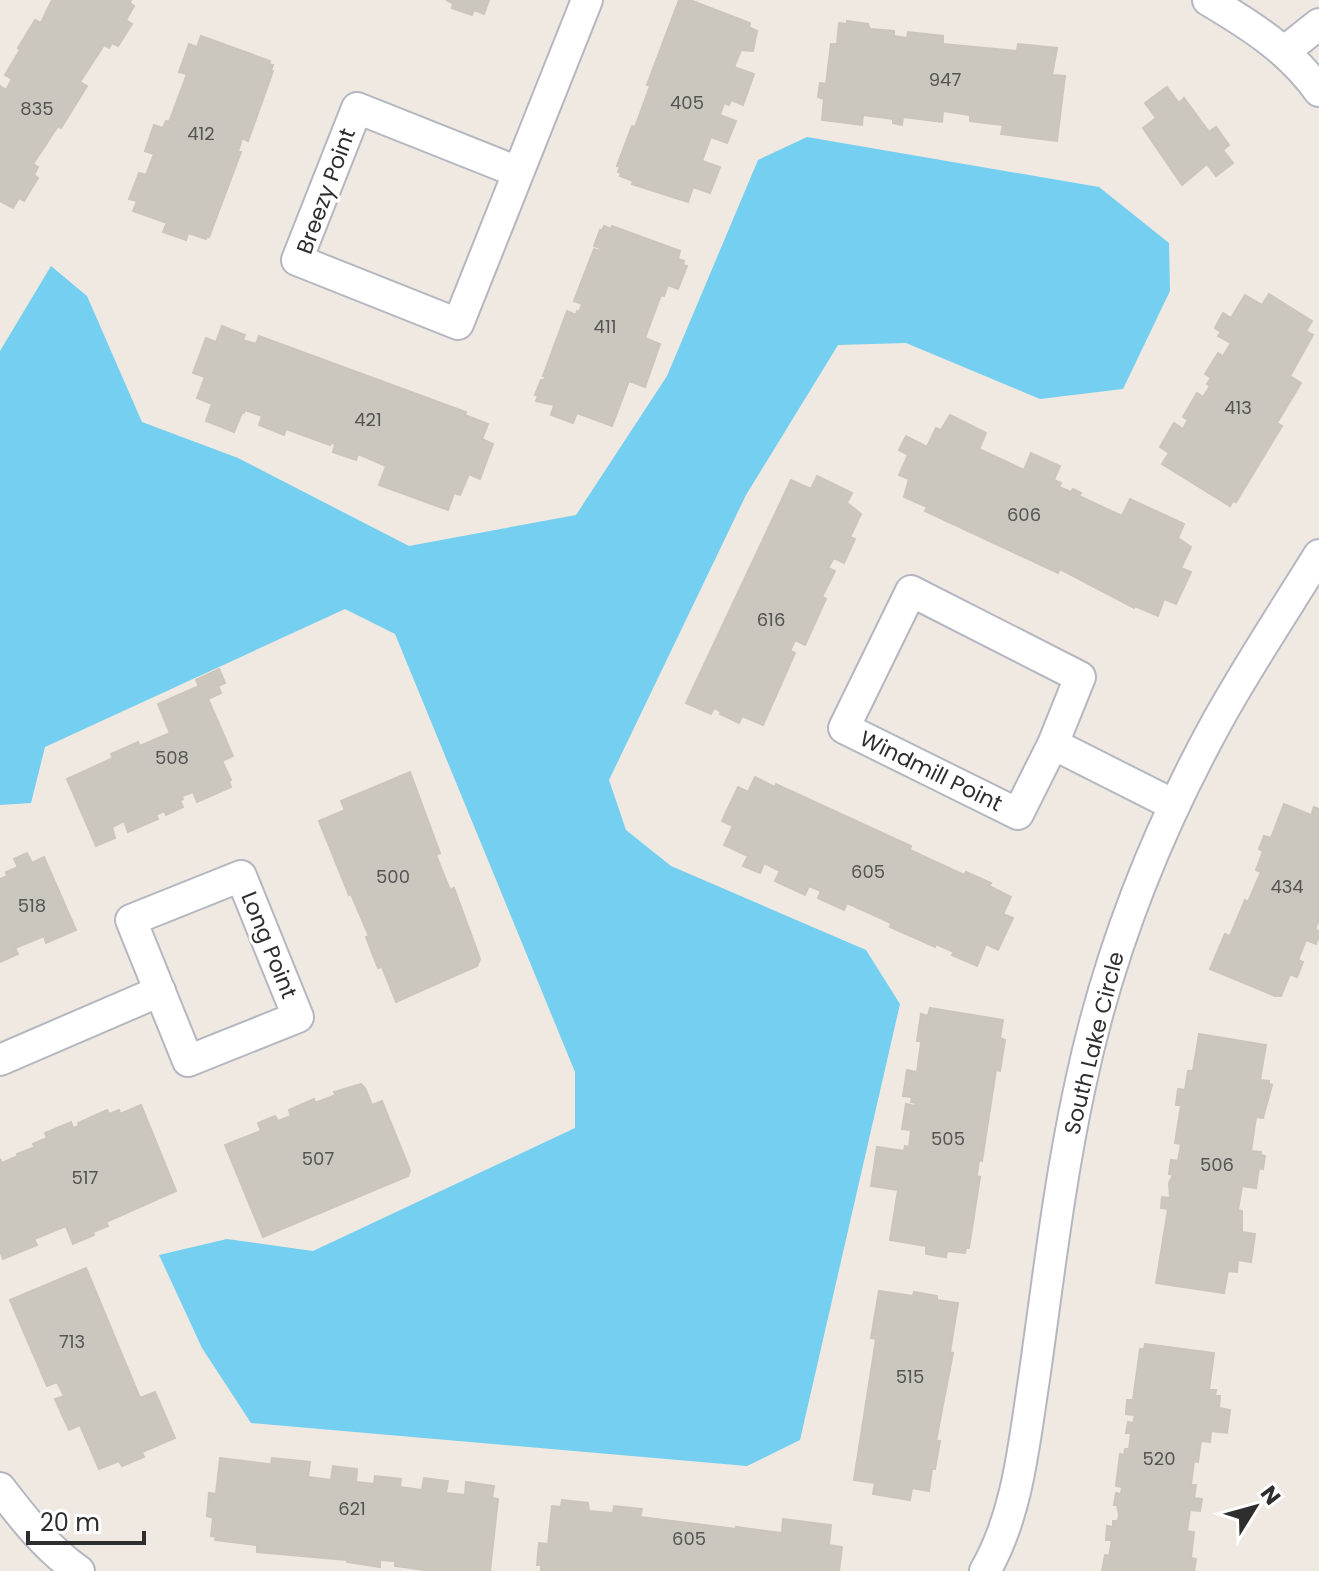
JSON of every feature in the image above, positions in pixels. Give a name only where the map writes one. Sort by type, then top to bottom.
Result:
[{"type":"street","name":"Breezy Point","points":[[518,172],[357,108],[297,260],[458,324],[587,0]]},
{"type":"street","points":[[1208,0],[1255,28],[1285,51],[1319,91]]},
{"type":"street","points":[[1285,51],[1319,24]]},
{"type":"street","name":"South Lake Circle","points":[[985,1571],[1006,1524],[1022,1458],[1066,1158],[1097,1012],[1132,903],[1174,805],[1219,719],[1319,555]]},
{"type":"street","name":"Windmill Point","points":[[911,591],[1080,677],[1053,744],[1018,814],[844,728],[911,591]]},
{"type":"street","points":[[1053,744],[1174,805]]},
{"type":"street","name":"Long Point","points":[[241,876],[298,1017],[188,1061],[160,991],[131,920],[241,876]]},
{"type":"street","points":[[0,1060],[160,991]]},
{"type":"street","points":[[0,1488],[25,1521],[79,1571]]},
{"type":"water","points":[[807,137],[1099,187],[1169,243],[1170,291],[1123,389],[1040,399],[906,343],[838,345],[746,495],[609,780],[626,830],[671,866],[866,950],[900,1004],[800,1440],[747,1466],[251,1423],[202,1348],[159,1255],[227,1239],[313,1251],[575,1128],[575,1072],[395,634],[345,609],[45,747],[31,803],[0,805],[0,351],[51,266],[87,296],[142,422],[238,458],[409,546],[576,515],[667,376],[758,160]]},
{"type":"building","points":[[52,0],[131,0],[134,6],[126,20],[132,24],[118,46],[112,43],[109,48],[104,45],[80,82],[87,86],[61,128],[58,126],[33,164],[38,167],[34,175],[38,178],[24,201],[19,198],[13,208],[0,201],[0,86],[6,90],[12,79],[5,75],[20,50],[18,48],[35,20],[41,23]]},
{"type":"building","points":[[446,0],[489,0],[484,14],[474,10],[472,15],[452,8],[453,3]]},
{"type":"building","points":[[679,0],[690,0],[750,23],[749,27],[757,31],[753,51],[741,50],[734,67],[754,74],[743,105],[731,100],[729,105],[724,103],[720,115],[736,121],[727,143],[711,137],[702,161],[720,167],[710,193],[693,187],[688,202],[632,184],[633,181],[620,176],[620,167],[617,166],[632,126],[635,127],[650,86],[647,85]]},
{"type":"building","points":[[847,21],[868,24],[870,29],[894,31],[894,36],[907,38],[908,32],[943,36],[943,44],[1017,51],[1018,44],[1057,48],[1052,75],[1065,76],[1057,141],[1001,134],[1003,125],[970,121],[970,115],[943,111],[942,122],[903,117],[902,125],[893,123],[893,119],[863,115],[862,125],[822,120],[824,99],[818,97],[820,83],[826,84],[831,44],[837,44],[839,23],[847,24]]},
{"type":"building","points":[[201,36],[270,61],[273,71],[248,141],[242,138],[238,152],[241,152],[209,237],[206,239],[188,233],[186,240],[163,232],[167,223],[133,211],[137,201],[129,199],[139,173],[146,175],[154,154],[145,151],[154,125],[163,128],[166,121],[169,122],[187,74],[179,72],[189,44],[197,47]]},
{"type":"building","points":[[1167,87],[1179,103],[1184,98],[1209,132],[1216,127],[1229,145],[1223,150],[1233,163],[1216,176],[1207,164],[1182,185],[1143,128],[1156,118],[1145,103]]},
{"type":"building","points":[[604,226],[611,229],[612,226],[680,251],[678,259],[687,266],[678,289],[668,285],[664,296],[661,295],[645,338],[660,344],[645,387],[629,381],[612,426],[577,413],[573,423],[551,415],[554,405],[536,401],[538,396],[535,395],[541,380],[544,380],[567,311],[576,315],[579,312],[582,304],[574,301],[594,249],[599,251],[600,248],[594,246]]},
{"type":"building","points":[[1269,294],[1312,321],[1306,331],[1313,335],[1290,376],[1301,383],[1277,423],[1282,426],[1236,502],[1233,501],[1230,506],[1162,464],[1169,453],[1160,447],[1174,423],[1183,429],[1188,420],[1183,417],[1197,393],[1203,397],[1210,386],[1207,384],[1211,378],[1205,374],[1218,353],[1223,356],[1231,343],[1218,336],[1221,332],[1215,328],[1223,313],[1231,318],[1245,295],[1262,305]]},
{"type":"building","points":[[222,326],[245,335],[243,340],[256,344],[259,336],[466,412],[465,415],[488,424],[482,439],[493,444],[480,479],[469,474],[460,495],[454,493],[448,510],[379,485],[386,466],[358,454],[356,460],[333,452],[335,444],[330,445],[286,429],[284,435],[259,425],[262,416],[245,410],[234,432],[206,421],[212,404],[197,398],[205,377],[193,373],[206,338],[216,342]]},
{"type":"building","points":[[950,415],[986,433],[979,449],[1024,470],[1031,453],[1060,466],[1054,480],[1061,483],[1059,487],[1071,492],[1073,489],[1081,493],[1079,496],[1122,516],[1130,499],[1184,524],[1178,538],[1191,547],[1181,568],[1191,572],[1176,604],[1164,599],[1158,616],[1134,608],[1060,569],[1058,573],[925,511],[927,507],[904,497],[909,479],[899,475],[908,455],[899,450],[906,436],[927,447],[936,428],[941,430]]},
{"type":"building","points":[[817,476],[852,493],[847,503],[861,514],[850,537],[855,539],[844,563],[834,558],[828,568],[835,571],[822,597],[826,599],[805,645],[795,640],[790,651],[795,653],[763,725],[742,716],[739,723],[714,708],[711,714],[686,703],[791,480],[811,489]]},
{"type":"building","points":[[219,669],[225,683],[218,686],[221,693],[208,699],[233,756],[222,761],[231,787],[197,802],[193,792],[182,796],[180,801],[183,807],[166,815],[164,811],[156,815],[158,819],[128,832],[124,821],[112,827],[115,838],[96,846],[67,779],[113,758],[111,754],[170,733],[158,704],[199,686],[196,680]]},
{"type":"building","points":[[410,772],[440,853],[436,855],[450,890],[454,888],[480,959],[477,966],[396,1002],[382,967],[378,968],[366,937],[369,936],[319,821],[345,810],[341,801]]},
{"type":"building","points":[[755,777],[911,846],[910,850],[964,875],[966,872],[991,883],[989,886],[1011,897],[1003,914],[1013,918],[998,950],[986,944],[977,966],[952,955],[954,952],[890,927],[891,923],[847,903],[844,910],[818,898],[821,891],[809,886],[805,895],[775,881],[780,871],[764,863],[760,873],[743,866],[748,856],[724,845],[733,826],[722,821],[738,787],[748,792]]},
{"type":"building","points":[[1284,804],[1311,815],[1314,807],[1319,809],[1319,920],[1315,929],[1319,931],[1319,936],[1316,944],[1306,940],[1298,960],[1303,962],[1297,977],[1290,974],[1281,996],[1275,996],[1210,969],[1225,934],[1230,936],[1245,900],[1248,902],[1261,872],[1256,870],[1263,851],[1259,849],[1264,836],[1271,838]]},
{"type":"building","points":[[27,853],[32,863],[44,857],[76,930],[46,943],[44,936],[15,948],[18,954],[0,962],[0,879],[7,876],[6,872],[18,867],[14,859]]},
{"type":"building","points":[[930,1008],[1003,1020],[1000,1038],[1005,1040],[1000,1071],[996,1070],[982,1161],[979,1160],[977,1176],[980,1177],[969,1248],[965,1253],[947,1251],[946,1257],[926,1254],[926,1246],[890,1240],[898,1190],[871,1186],[877,1147],[904,1151],[905,1146],[909,1147],[911,1130],[902,1129],[906,1104],[915,1106],[916,1103],[911,1102],[912,1097],[903,1096],[907,1070],[917,1072],[921,1043],[925,1042],[917,1041],[921,1014],[928,1016]]},
{"type":"building","points":[[1199,1034],[1266,1045],[1260,1080],[1269,1081],[1272,1085],[1263,1118],[1256,1117],[1251,1151],[1261,1152],[1265,1156],[1263,1169],[1259,1168],[1256,1188],[1242,1186],[1238,1210],[1242,1211],[1242,1232],[1255,1234],[1251,1262],[1238,1260],[1237,1272],[1228,1271],[1224,1293],[1156,1283],[1168,1209],[1161,1208],[1162,1197],[1170,1198],[1171,1160],[1178,1161],[1181,1144],[1175,1143],[1181,1105],[1176,1105],[1178,1089],[1185,1090],[1188,1071],[1193,1071]]},
{"type":"building","points":[[361,1084],[372,1105],[382,1101],[410,1170],[408,1176],[263,1237],[225,1145],[261,1131],[258,1123],[275,1116],[278,1121],[291,1116],[289,1110]]},
{"type":"building","points":[[141,1105],[176,1191],[106,1222],[108,1226],[73,1244],[66,1226],[34,1239],[37,1245],[3,1259],[0,1251],[0,1159],[2,1163],[18,1156],[47,1138],[45,1133],[71,1122],[73,1128],[107,1110],[109,1114],[119,1110],[120,1114]]},
{"type":"building","points":[[86,1268],[140,1398],[155,1392],[175,1438],[142,1452],[144,1457],[122,1466],[119,1461],[99,1469],[80,1425],[69,1430],[55,1399],[64,1396],[57,1382],[47,1386],[10,1300]]},
{"type":"building","points":[[879,1291],[913,1296],[914,1292],[958,1303],[950,1352],[953,1353],[936,1441],[940,1441],[935,1469],[932,1469],[929,1491],[912,1488],[910,1500],[873,1494],[875,1483],[854,1480],[876,1339],[871,1338]]},
{"type":"building","points":[[1145,1344],[1214,1353],[1209,1390],[1216,1390],[1215,1396],[1220,1396],[1219,1408],[1230,1410],[1227,1433],[1211,1431],[1210,1442],[1201,1441],[1198,1462],[1194,1461],[1191,1485],[1196,1485],[1194,1498],[1202,1499],[1200,1511],[1190,1510],[1187,1531],[1194,1532],[1191,1558],[1196,1559],[1194,1571],[1102,1571],[1112,1540],[1106,1540],[1107,1526],[1113,1527],[1113,1521],[1118,1521],[1119,1515],[1117,1505],[1114,1505],[1116,1493],[1121,1494],[1122,1487],[1116,1486],[1120,1454],[1124,1455],[1125,1449],[1129,1449],[1131,1433],[1126,1433],[1128,1422],[1133,1423],[1135,1415],[1126,1414],[1127,1400],[1133,1400],[1140,1349],[1144,1349]]},
{"type":"building","points":[[220,1458],[269,1464],[268,1472],[272,1458],[310,1462],[308,1477],[331,1480],[333,1466],[357,1469],[356,1482],[374,1484],[375,1476],[401,1479],[400,1487],[422,1490],[424,1478],[448,1481],[446,1493],[465,1495],[466,1482],[494,1486],[492,1498],[498,1499],[490,1571],[432,1571],[395,1566],[395,1561],[380,1560],[380,1567],[347,1560],[257,1552],[257,1545],[215,1540],[216,1537],[211,1536],[213,1518],[207,1516],[209,1493],[216,1494]]},
{"type":"building","points":[[562,1500],[588,1503],[589,1511],[613,1513],[614,1506],[642,1509],[640,1517],[736,1529],[782,1533],[783,1519],[831,1525],[829,1545],[842,1547],[839,1571],[541,1571],[541,1565],[537,1565],[539,1543],[548,1544],[552,1506],[561,1507]]}]
